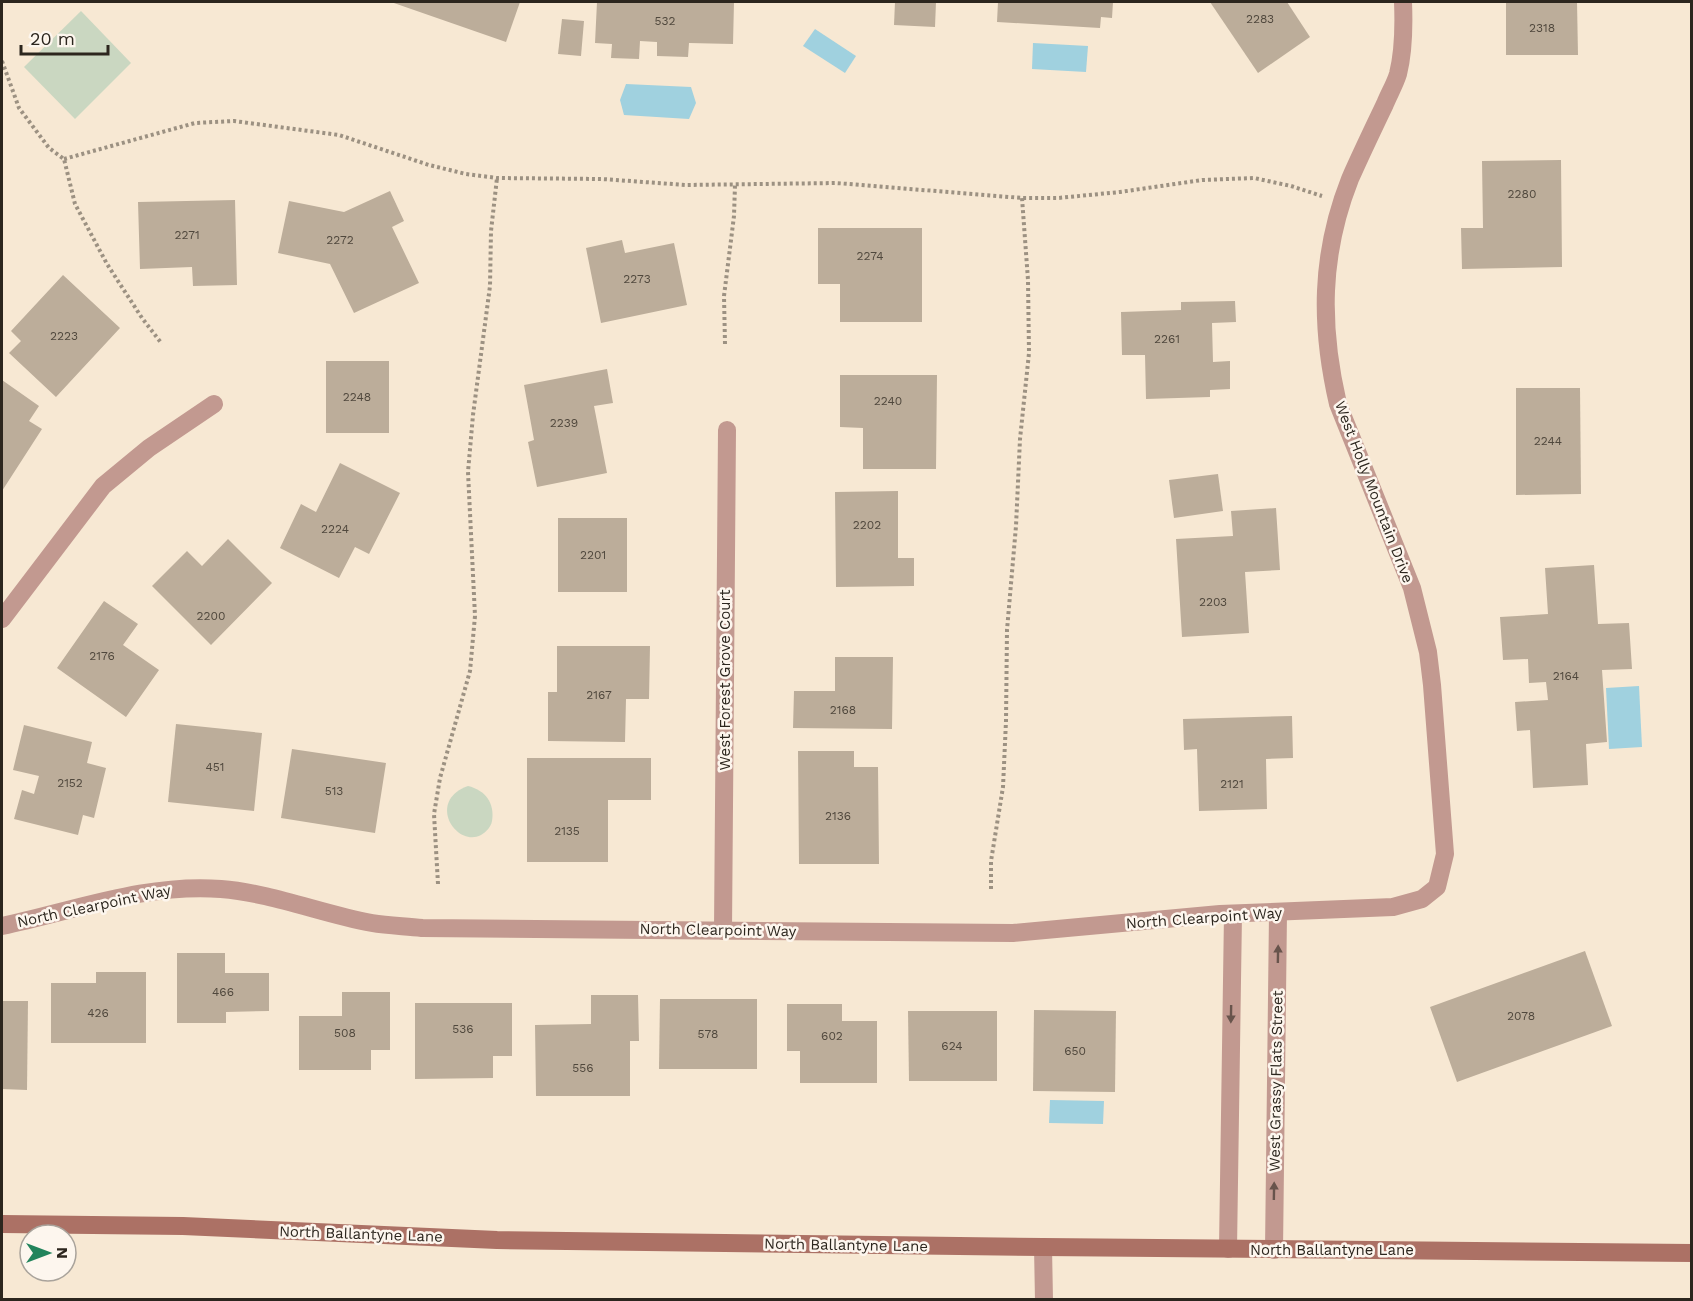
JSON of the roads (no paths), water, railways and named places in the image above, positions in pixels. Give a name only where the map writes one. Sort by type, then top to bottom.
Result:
[{"type":"street","name":"West Holly Mountain Drive","points":[[1403,2],[1405,35],[1398,76],[1351,179],[1336,221],[1326,277],[1326,339],[1338,404],[1412,588],[1428,652],[1445,854],[1437,887]]},
{"type":"street","points":[[2,619],[103,486],[149,448],[214,404]]},
{"type":"street","name":"West Forest Grove Court","points":[[723,931],[728,430]]},
{"type":"street","name":"North Clearpoint Way","points":[[2,926],[143,892],[181,888],[222,889],[374,924],[413,927],[1013,933],[1233,914],[1393,907],[1422,899],[1437,887]]},
{"type":"street","name":"West Grassy Flats Street","points":[[1274,1250],[1278,913]]},
{"type":"street","points":[[1228,1249],[1233,914]]},
{"type":"street","name":"North Ballantyne Lane","points":[[2,1224],[183,1226],[497,1240],[1692,1253]]},
{"type":"street","points":[[1043,1247],[1044,1299]]},
{"type":"water","points":[[815,29],[856,56],[845,73],[803,46]]},
{"type":"water","points":[[1033,43],[1088,46],[1086,72],[1032,69]]},
{"type":"water","points":[[626,84],[691,87],[696,103],[689,119],[624,115],[620,100]]},
{"type":"water","points":[[1639,686],[1642,747],[1609,749],[1606,688]]},
{"type":"water","points":[[1050,1100],[1104,1101],[1103,1124],[1049,1123]]}]
